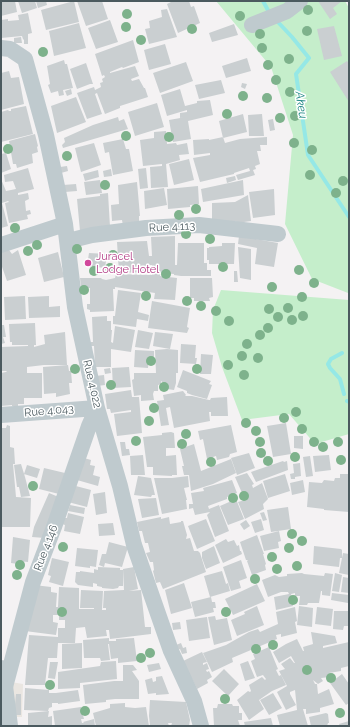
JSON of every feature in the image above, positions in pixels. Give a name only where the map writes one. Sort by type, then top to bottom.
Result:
[{"type":"street","points":[[252,25],[287,11],[300,1]]},
{"type":"street","name":"Rue 4.022","points":[[1,48],[10,49],[25,60],[46,135],[65,224],[75,307],[97,408],[120,486],[134,545],[171,651],[194,701],[201,726]]},
{"type":"street","points":[[1,244],[65,224]]},
{"type":"street","name":"Rue 4.113","points":[[68,241],[92,235],[138,229],[199,225],[278,234]]},
{"type":"street","name":"Rue 4.043","points":[[1,415],[97,408]]},
{"type":"street","name":"Rue 4.146","points":[[4,690],[33,582],[54,527],[88,426],[97,408]]},
{"type":"street","points":[[1,670],[8,726]]},
{"type":"shaded area","points":[[11,682],[23,684],[22,717],[12,717]]},
{"type":"green space","points":[[216,1],[345,1],[349,8],[349,300],[348,293],[312,279],[285,224],[293,135],[271,67]]},
{"type":"green space","points":[[221,290],[349,300],[349,434],[315,444],[289,414],[242,420],[222,367],[212,333],[213,310]]},
{"type":"building","points":[[1,1],[15,1],[17,12],[1,16]]},
{"type":"building","points":[[18,1],[35,1],[37,8],[22,13]]},
{"type":"building","points":[[36,1],[46,1],[47,5],[38,8]]},
{"type":"building","points":[[74,1],[79,22],[46,30],[41,10]]},
{"type":"building","points":[[77,1],[102,1],[108,19],[86,26]]},
{"type":"building","points":[[173,1],[189,1],[191,7],[194,6],[200,23],[178,33],[167,4]]},
{"type":"building","points":[[318,1],[342,1],[333,8],[337,14],[330,19]]},
{"type":"building","points":[[167,9],[177,37],[149,44],[145,29],[150,28],[149,21],[162,17],[161,10]]},
{"type":"building","points":[[28,13],[32,33],[28,34],[28,44],[24,44],[22,36],[1,38],[1,20],[19,20],[18,15]]},
{"type":"building","points":[[110,20],[118,42],[96,49],[88,28]]},
{"type":"building","points":[[79,23],[86,48],[54,56],[49,31]]},
{"type":"building","points":[[234,24],[238,35],[212,42],[209,33]]},
{"type":"building","points":[[334,26],[342,56],[324,60],[317,29]]},
{"type":"building","points":[[21,37],[22,43],[14,43],[14,38]]},
{"type":"building","points":[[133,40],[139,62],[123,68],[122,67],[110,73],[135,66],[139,76],[131,79],[132,81],[139,79],[145,88],[148,97],[120,106],[120,108],[105,114],[97,93],[95,94],[102,114],[87,119],[77,93],[94,87],[95,90],[101,87],[100,83],[103,82],[102,79],[105,77],[104,75],[102,76],[95,54]]},
{"type":"building","points":[[165,44],[171,64],[149,70],[144,50]]},
{"type":"building","points":[[247,58],[251,71],[226,78],[222,66]]},
{"type":"building","points":[[64,60],[65,64],[67,64],[73,88],[63,90],[64,95],[59,96],[58,91],[51,93],[48,85],[50,84],[47,66]]},
{"type":"building","points":[[347,61],[349,64],[349,102],[330,72]]},
{"type":"building","points":[[186,62],[193,81],[160,93],[153,73]]},
{"type":"building","points":[[86,63],[93,84],[77,89],[70,69]]},
{"type":"building","points":[[9,71],[11,78],[19,77],[24,104],[1,110],[1,73]]},
{"type":"building","points":[[221,80],[225,93],[199,99],[195,85]]},
{"type":"building","points":[[242,83],[247,84],[245,89],[241,87]]},
{"type":"building","points":[[71,89],[72,94],[67,96],[65,91]]},
{"type":"building","points":[[180,89],[185,106],[197,103],[197,101],[210,100],[213,115],[188,121],[191,139],[173,142],[169,120],[186,117],[180,118],[180,113],[187,112],[187,110],[167,116],[161,95]]},
{"type":"building","points":[[76,97],[86,122],[57,133],[51,106]]},
{"type":"building","points":[[157,103],[164,127],[135,136],[128,112]]},
{"type":"building","points":[[26,106],[33,134],[1,142],[1,112],[8,110],[11,111],[11,109]]},
{"type":"building","points":[[243,114],[247,132],[223,138],[219,121]]},
{"type":"building","points":[[262,114],[264,136],[249,136],[248,115]]},
{"type":"building","points":[[118,117],[119,121],[124,119],[128,129],[63,148],[62,145],[65,142],[64,138],[93,125]]},
{"type":"building","points":[[273,119],[275,130],[270,131],[268,120]]},
{"type":"building","points":[[166,131],[167,144],[176,143],[177,145],[187,143],[189,154],[179,155],[180,160],[166,164],[168,187],[151,188],[150,167],[162,166],[162,164],[143,166],[140,140],[154,138],[154,132]]},
{"type":"building","points":[[35,134],[38,152],[32,154],[33,163],[17,168],[16,164],[13,164],[9,141]]},
{"type":"building","points":[[223,137],[225,143],[240,139],[267,137],[267,145],[260,145],[261,151],[257,151],[260,164],[255,166],[256,169],[253,170],[255,175],[238,180],[236,175],[250,171],[249,168],[234,174],[200,182],[193,158],[210,155],[210,153],[194,155],[193,140],[209,140]]},
{"type":"building","points":[[123,139],[126,149],[129,149],[133,171],[113,175],[109,152],[105,153],[103,143]]},
{"type":"building","points":[[94,143],[101,165],[81,172],[75,148]]},
{"type":"building","points":[[6,153],[11,169],[1,173],[1,154]]},
{"type":"building","points":[[189,159],[194,180],[174,185],[169,164]]},
{"type":"building","points":[[67,166],[68,171],[61,173],[60,167]]},
{"type":"building","points":[[28,168],[34,189],[18,193],[18,195],[28,193],[29,199],[25,201],[26,211],[30,210],[31,214],[27,215],[28,219],[9,223],[5,203],[9,202],[2,203],[8,226],[1,228],[1,179],[6,191],[16,189],[13,181],[5,182],[4,175]]},
{"type":"building","points":[[146,168],[148,188],[140,189],[138,169]]},
{"type":"building","points":[[111,169],[112,176],[104,177],[103,171]]},
{"type":"building","points":[[98,170],[99,177],[85,181],[83,174]]},
{"type":"building","points":[[235,176],[236,180],[227,183],[226,178]]},
{"type":"building","points":[[100,180],[102,193],[86,195],[84,182]]},
{"type":"building","points":[[243,180],[244,195],[203,202],[201,189]]},
{"type":"building","points":[[137,182],[140,216],[139,223],[123,226],[122,220],[112,221],[111,205],[119,204],[118,185]]},
{"type":"building","points":[[76,184],[77,191],[65,192],[63,185]]},
{"type":"building","points":[[198,186],[199,204],[190,205],[190,207],[168,209],[167,189]]},
{"type":"building","points":[[164,188],[167,205],[145,209],[144,191]]},
{"type":"building","points":[[274,189],[275,215],[253,218],[249,192]]},
{"type":"building","points":[[108,193],[110,227],[80,231],[77,199],[100,196],[100,194]]},
{"type":"building","points":[[248,195],[251,221],[237,223],[236,221],[212,222],[212,203],[235,202]]},
{"type":"building","points":[[175,236],[175,265],[177,265],[178,243],[204,243],[204,263],[207,263],[207,270],[211,270],[211,276],[181,276],[160,273],[160,276],[177,278],[175,300],[154,299],[155,293],[115,287],[115,289],[113,289],[114,311],[90,312],[90,310],[87,309],[87,304],[90,304],[90,288],[81,288],[80,278],[101,278],[106,280],[115,278],[116,274],[152,275],[152,265],[149,265],[149,272],[119,273],[117,242],[147,241],[149,256],[152,256],[151,237]]},
{"type":"building","points":[[239,236],[278,243],[274,267],[255,264],[257,248],[238,244]]},
{"type":"building","points":[[222,243],[235,243],[234,264],[209,264],[209,260],[207,260],[207,248],[222,246]]},
{"type":"building","points":[[238,247],[251,249],[251,280],[240,278]]},
{"type":"building","points":[[9,250],[12,254],[18,250],[26,275],[7,281],[1,264],[1,252]]},
{"type":"building","points":[[58,252],[64,277],[44,282],[38,258]]},
{"type":"building","points":[[89,253],[107,254],[105,268],[87,266]]},
{"type":"building","points":[[234,271],[237,271],[238,282],[234,282]]},
{"type":"building","points":[[190,278],[212,278],[213,297],[209,298],[210,301],[194,301],[194,298],[190,298]]},
{"type":"building","points":[[118,290],[141,293],[138,312],[149,315],[148,321],[137,319],[136,327],[113,324]]},
{"type":"building","points":[[25,296],[26,319],[5,320],[4,297]]},
{"type":"building","points":[[49,296],[49,307],[60,306],[60,317],[29,318],[28,297]]},
{"type":"building","points":[[152,301],[190,308],[187,327],[189,328],[187,333],[148,328]]},
{"type":"building","points":[[107,316],[107,321],[111,321],[111,342],[113,343],[115,326],[135,330],[131,352],[111,349],[111,367],[95,367],[94,346],[91,346],[91,342],[93,342],[92,317]]},
{"type":"building","points":[[35,323],[36,345],[34,345],[34,347],[45,344],[44,335],[65,332],[67,365],[27,367],[27,373],[42,373],[42,398],[24,398],[24,404],[18,404],[18,406],[1,406],[1,373],[7,371],[1,371],[1,347],[28,346],[12,345],[12,342],[10,342],[9,324]]},
{"type":"building","points":[[1,325],[4,325],[6,337],[3,337],[5,343],[1,344]]},
{"type":"building","points":[[138,330],[153,333],[149,349],[135,347]]},
{"type":"building","points":[[155,332],[173,334],[170,349],[153,346]]},
{"type":"building","points":[[181,344],[196,345],[196,364],[180,363]]},
{"type":"building","points":[[135,350],[154,351],[154,357],[149,358],[148,368],[134,367]]},
{"type":"building","points":[[155,350],[178,350],[178,373],[176,373],[174,390],[167,389],[168,384],[161,381],[161,384],[158,385],[158,391],[154,391],[154,400],[141,401],[141,395],[134,396],[132,380],[134,379],[134,373],[156,373]]},
{"type":"building","points":[[201,354],[213,355],[211,374],[200,374]]},
{"type":"building","points":[[68,365],[69,371],[71,371],[72,383],[69,383],[70,394],[56,397],[56,393],[44,394],[43,367]]},
{"type":"building","points":[[129,367],[131,387],[113,388],[112,368]]},
{"type":"building","points":[[110,368],[111,373],[105,374],[104,369]]},
{"type":"building","points":[[183,370],[211,381],[209,384],[212,385],[207,399],[187,393],[187,391],[177,387]]},
{"type":"building","points":[[104,375],[105,385],[97,386],[95,376]]},
{"type":"building","points":[[131,390],[132,397],[139,397],[142,433],[117,436],[114,414],[131,412],[131,410],[111,413],[110,409],[107,409],[105,394]]},
{"type":"building","points":[[183,391],[186,395],[185,396],[209,400],[211,398],[227,397],[228,416],[211,416],[211,412],[209,412],[210,421],[174,428],[170,407],[166,408],[169,425],[161,426],[157,401],[164,400],[163,395]]},
{"type":"building","points":[[286,423],[291,454],[273,457],[267,426]]},
{"type":"building","points":[[7,425],[10,426],[10,447],[14,448],[15,464],[13,464],[16,497],[31,498],[30,527],[1,527],[1,428],[6,428]]},
{"type":"building","points":[[231,425],[237,452],[230,454],[229,457],[217,460],[216,456],[207,459],[203,439],[200,440],[198,431]]},
{"type":"building","points":[[162,433],[174,433],[175,448],[166,448],[166,456],[176,455],[177,475],[153,475],[153,467],[147,467],[143,437],[162,435]]},
{"type":"building","points":[[294,436],[303,436],[303,449],[294,448]]},
{"type":"building","points":[[120,442],[125,442],[126,449],[129,449],[130,455],[122,456]]},
{"type":"building","points":[[194,444],[201,471],[231,459],[236,473],[213,484],[191,491],[189,475],[184,475],[182,466],[184,466],[180,449]]},
{"type":"building","points":[[249,453],[255,468],[237,475],[231,458]]},
{"type":"building","points":[[143,455],[145,475],[131,475],[130,456]]},
{"type":"building","points":[[329,455],[331,470],[315,472],[313,456]]},
{"type":"building","points":[[310,456],[313,476],[306,477],[303,457]]},
{"type":"building","points":[[84,458],[91,460],[90,465],[95,466],[93,475],[100,477],[98,486],[77,480]]},
{"type":"building","points":[[287,461],[288,470],[256,482],[251,472]]},
{"type":"building","points":[[300,463],[301,476],[291,479],[290,474],[294,473],[293,464]]},
{"type":"building","points":[[21,464],[30,496],[21,497],[19,487],[17,487],[14,465]]},
{"type":"building","points":[[27,465],[40,469],[37,478],[24,474]]},
{"type":"building","points":[[44,468],[65,473],[59,494],[39,489]]},
{"type":"building","points":[[247,473],[254,484],[252,485],[253,488],[262,483],[268,499],[263,504],[264,509],[245,519],[238,502],[245,500],[235,477]]},
{"type":"building","points":[[285,474],[290,491],[268,498],[263,481]]},
{"type":"building","points":[[340,474],[349,474],[349,512],[307,507],[309,482],[322,483],[324,480],[334,481],[335,478],[340,478]]},
{"type":"building","points":[[138,476],[151,478],[155,495],[152,495],[151,497],[134,495]]},
{"type":"building","points":[[188,476],[189,487],[184,488],[187,500],[187,509],[162,514],[154,478]]},
{"type":"building","points":[[232,480],[237,493],[227,497],[227,499],[208,506],[209,509],[219,505],[229,531],[215,537],[207,515],[210,512],[195,515],[193,508],[189,509],[189,504],[193,504],[191,493],[204,491],[203,488]]},
{"type":"building","points":[[303,480],[305,492],[292,495],[290,483]]},
{"type":"building","points":[[72,485],[91,490],[87,507],[68,502]]},
{"type":"building","points":[[105,492],[107,513],[96,515],[93,494]]},
{"type":"building","points":[[49,493],[61,498],[45,538],[32,537],[34,527]]},
{"type":"building","points":[[156,498],[159,515],[142,518],[138,499]]},
{"type":"building","points":[[236,499],[244,519],[228,525],[220,506]]},
{"type":"building","points":[[70,505],[85,508],[84,514],[68,511]]},
{"type":"building","points":[[288,507],[291,529],[271,532],[267,510]]},
{"type":"building","points":[[264,512],[267,520],[263,521],[260,513]]},
{"type":"building","points":[[68,513],[84,517],[80,534],[64,531],[65,525],[62,524],[63,518],[67,518]]},
{"type":"building","points":[[161,517],[161,519],[169,517],[170,524],[183,521],[187,535],[186,539],[190,538],[194,551],[198,551],[200,553],[206,572],[163,589],[160,582],[156,583],[153,571],[153,562],[150,562],[146,553],[150,552],[148,543],[145,543],[142,531],[139,531],[137,522]]},
{"type":"building","points":[[206,519],[215,541],[197,549],[188,526]]},
{"type":"building","points":[[261,519],[264,530],[255,533],[251,522]]},
{"type":"building","points":[[246,520],[250,526],[244,530],[240,524]]},
{"type":"building","points":[[113,523],[115,535],[99,536],[98,524]]},
{"type":"building","points":[[279,531],[281,541],[278,542],[279,548],[264,551],[260,536]]},
{"type":"building","points":[[257,535],[264,554],[266,570],[252,575],[247,561],[248,560],[246,560],[240,542]]},
{"type":"building","points":[[13,537],[30,540],[28,562],[18,561],[18,564],[11,563]]},
{"type":"building","points":[[226,539],[228,542],[234,540],[237,546],[239,545],[242,554],[223,563],[215,545]]},
{"type":"building","points":[[109,542],[128,547],[122,567],[105,563],[104,567],[99,565],[102,554],[106,554]]},
{"type":"building","points":[[214,546],[220,563],[206,569],[202,558],[202,552]]},
{"type":"building","points":[[314,546],[341,549],[342,558],[340,558],[339,567],[313,564]]},
{"type":"building","points":[[77,548],[98,550],[96,567],[90,566],[90,568],[75,566]]},
{"type":"building","points":[[343,553],[349,554],[349,575],[339,573]]},
{"type":"building","points":[[52,558],[69,562],[63,586],[49,582],[51,576],[48,575]]},
{"type":"building","points":[[241,560],[247,578],[239,581],[241,588],[231,591],[223,567]]},
{"type":"building","points":[[98,567],[120,568],[120,570],[123,570],[123,586],[113,589],[102,588],[93,583],[93,587],[78,585],[75,582],[76,572],[80,571],[94,573],[94,569],[98,570]]},
{"type":"building","points":[[134,567],[138,589],[129,591],[141,590],[145,627],[151,627],[151,634],[110,639],[109,630],[106,630],[107,636],[87,638],[85,627],[76,628],[75,643],[58,643],[57,658],[48,658],[45,685],[25,685],[29,635],[58,637],[58,628],[65,628],[65,620],[59,620],[59,615],[53,615],[53,622],[58,623],[56,635],[25,631],[34,585],[51,587],[51,592],[57,593],[56,607],[58,607],[59,587],[79,588],[79,609],[94,609],[80,608],[81,590],[103,591],[102,610],[106,610],[106,608],[103,608],[104,591],[124,590],[123,569]]},
{"type":"building","points":[[222,571],[230,591],[210,597],[204,576]]},
{"type":"building","points":[[302,573],[324,576],[325,573],[333,574],[330,596],[322,595],[321,591],[319,603],[299,605],[300,596],[295,596],[295,593],[291,594],[293,606],[276,610],[274,597],[289,594],[288,592],[281,592],[268,597],[262,580],[275,575],[279,577],[287,576],[287,574]]},
{"type":"building","points":[[335,573],[342,575],[339,592],[332,591]]},
{"type":"building","points":[[343,577],[349,578],[349,593],[341,592]]},
{"type":"building","points":[[184,583],[192,608],[171,614],[165,590]]},
{"type":"building","points":[[257,584],[265,601],[233,615],[225,599]]},
{"type":"building","points":[[332,593],[349,595],[348,603],[331,600]]},
{"type":"building","points":[[211,597],[212,602],[215,602],[216,608],[213,608],[214,612],[195,617],[191,602]]},
{"type":"building","points":[[257,606],[264,625],[237,636],[231,620],[245,614],[244,612]]},
{"type":"building","points":[[299,606],[313,608],[312,627],[297,625]]},
{"type":"building","points":[[295,607],[297,633],[281,637],[281,634],[276,635],[277,639],[232,658],[233,662],[212,672],[203,653],[226,645],[249,632],[258,629],[260,632],[278,624],[276,612]]},
{"type":"building","points":[[317,607],[333,609],[331,626],[315,624]]},
{"type":"building","points":[[334,611],[349,611],[349,626],[344,626],[343,630],[333,629]]},
{"type":"building","points":[[215,616],[216,620],[227,618],[232,640],[214,645],[208,617]]},
{"type":"building","points":[[207,617],[210,638],[189,641],[186,620]]},
{"type":"building","points":[[180,622],[181,629],[173,630],[172,623]]},
{"type":"building","points":[[311,632],[335,636],[337,643],[323,646],[323,648],[349,642],[349,666],[341,668],[341,671],[329,673],[330,677],[321,678],[323,681],[318,684],[313,680],[315,684],[317,684],[318,694],[329,689],[334,704],[320,708],[320,712],[306,714],[306,709],[303,709],[308,726],[280,726],[277,715],[297,710],[295,690],[290,692],[290,694],[296,705],[286,710],[277,692],[287,686],[279,671],[285,669],[281,664],[290,658],[295,663],[291,656],[279,663],[273,652],[297,639],[304,651],[303,647],[313,644]]},
{"type":"building","points":[[109,638],[109,641],[116,641],[116,639],[134,638],[137,661],[118,663],[118,658],[111,659],[109,644],[110,660],[101,661],[100,658],[84,658],[83,640]]},
{"type":"building","points":[[82,643],[82,668],[62,669],[62,644]]},
{"type":"building","points":[[181,643],[183,648],[186,647],[187,653],[182,654],[180,649],[178,650],[176,645]]},
{"type":"building","points":[[269,647],[278,669],[276,670],[279,676],[281,675],[286,685],[272,691],[259,700],[264,709],[249,720],[237,700],[248,691],[251,691],[249,685],[262,677],[265,680],[266,679],[263,675],[257,677],[251,661],[255,659],[253,654]]},
{"type":"building","points":[[202,652],[207,662],[203,663],[203,665],[207,663],[209,669],[206,670],[207,672],[209,671],[212,677],[207,680],[208,683],[197,689],[183,661]]},
{"type":"building","points":[[116,661],[117,679],[80,683],[80,688],[58,689],[58,672],[100,666],[101,662]]},
{"type":"building","points":[[248,661],[255,678],[245,681],[240,664]]},
{"type":"building","points":[[50,662],[58,662],[55,679],[48,678]]},
{"type":"building","points":[[159,663],[161,669],[149,672],[147,665]]},
{"type":"building","points":[[123,665],[133,665],[137,670],[132,671],[139,681],[139,699],[115,699],[106,700],[106,702],[85,704],[83,685],[123,681]]},
{"type":"building","points":[[224,669],[239,684],[228,696],[212,681]]},
{"type":"building","points":[[342,674],[349,684],[349,703],[346,705],[330,683]]},
{"type":"building","points":[[162,676],[169,694],[148,694],[145,680],[152,678],[153,682],[156,681],[156,677]]},
{"type":"building","points":[[25,688],[49,690],[49,693],[78,690],[80,701],[58,704],[52,703],[52,707],[49,708],[48,711],[24,710]]},
{"type":"building","points":[[273,693],[282,708],[269,715],[260,700]]},
{"type":"building","points":[[16,694],[21,694],[21,715],[14,715]]},
{"type":"building","points":[[150,700],[186,702],[190,720],[189,726],[171,726],[172,723],[168,723],[169,726],[150,726]]},
{"type":"building","points":[[125,703],[125,707],[146,707],[149,726],[96,726],[93,713],[110,708],[110,704]]},
{"type":"building","points":[[218,704],[232,704],[233,706],[239,706],[239,713],[242,713],[242,720],[238,720],[240,726],[214,726],[213,708],[217,708]]},
{"type":"building","points":[[81,707],[84,719],[81,719],[82,723],[94,719],[95,726],[55,726],[53,711]]},
{"type":"building","points":[[49,711],[48,717],[52,716],[52,726],[28,726],[28,713]]},
{"type":"building","points":[[326,713],[328,714],[329,723],[327,726],[311,726],[309,717]]},
{"type":"building","points":[[271,718],[273,726],[245,726],[244,722]]},
{"type":"building","points":[[349,721],[349,726],[340,726],[339,724]]},
{"type":"waterway","name":"Akeu","points":[[263,1],[270,14]]},
{"type":"waterway","name":"Akeu","points":[[276,20],[309,58],[296,74],[308,155],[349,217]]},
{"type":"waterway","points":[[342,353],[331,359],[328,364],[340,379],[344,394]]},
{"type":"place","name":"Juracel Lodge Hotel","points":[[88,263]]}]
